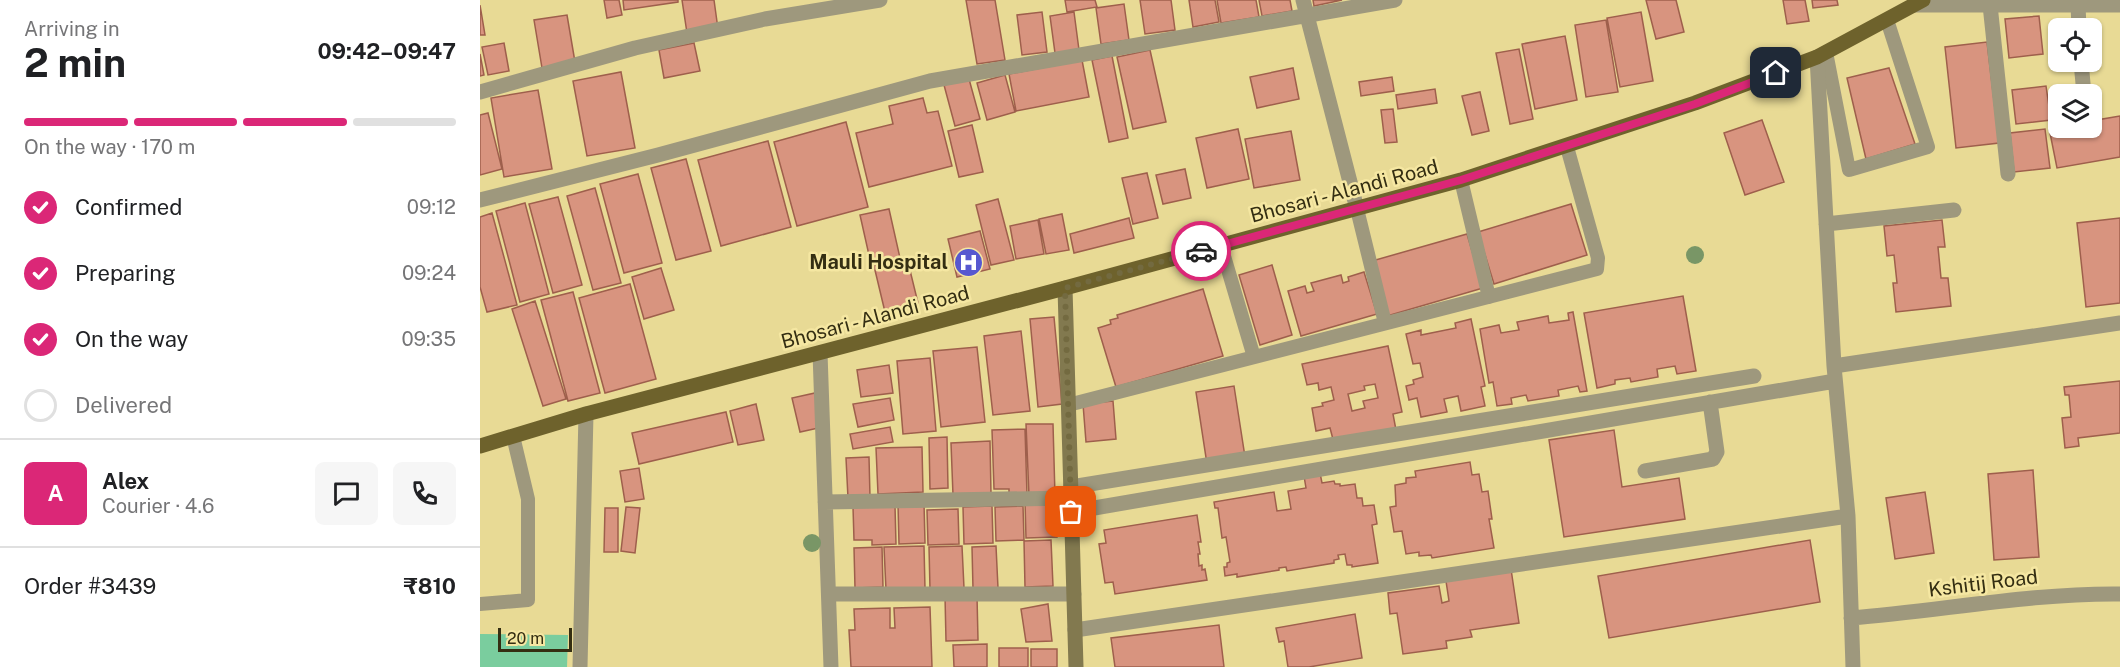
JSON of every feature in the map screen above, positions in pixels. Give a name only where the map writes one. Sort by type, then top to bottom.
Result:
[{"type":"main road","name":"Bhosari - Alandi Road","points":[[480,446],[586,414],[1065,288],[1461,180],[1695,104],[1822,55],[1919,2]]},
{"type":"street","points":[[480,92],[635,48],[765,19],[880,0]]},
{"type":"street","points":[[480,200],[658,155],[930,81],[1304,7],[1395,0]]},
{"type":"street","points":[[1919,2],[1990,5],[2120,5]]},
{"type":"street","points":[[1990,5],[2008,174]]},
{"type":"street","points":[[2078,5],[2079,18]]},
{"type":"street","points":[[1304,7],[1357,209]]},
{"type":"street","points":[[1822,55],[1826,224],[1835,374],[1848,516],[1853,667]]},
{"type":"street","points":[[1826,224],[1954,210]]},
{"type":"street","points":[[1065,288],[1076,667]]},
{"type":"street","points":[[825,502],[1071,499],[1710,402],[1835,374],[2120,323]]},
{"type":"street","points":[[820,353],[831,667]]},
{"type":"street","points":[[1071,499],[1754,376]]},
{"type":"street","points":[[1645,471],[1713,459],[1717,452],[1710,402]]},
{"type":"street","points":[[580,667],[586,414]]},
{"type":"street","points":[[1075,630],[1848,516]]},
{"type":"street","name":"Kshitij Road","points":[[1851,618],[2075,593],[2120,594]]},
{"type":"street","points":[[829,594],[1074,594]]},
{"type":"lane","points":[[1822,55],[1849,170],[1928,147],[1887,20]]},
{"type":"lane","points":[[1068,405],[1597,269],[1598,258],[1567,147]]},
{"type":"lane","points":[[1461,180],[1489,297]]},
{"type":"lane","points":[[1357,209],[1385,324]]},
{"type":"lane","points":[[1221,246],[1254,357]]},
{"type":"lane","points":[[480,604],[528,600],[528,499],[513,436]]},
{"type":"green space","points":[[480,634],[568,635],[567,667],[480,667]]},
{"type":"building","points":[[604,0],[619,0],[622,15],[607,18]]},
{"type":"building","points":[[623,0],[678,0],[678,2],[624,10]]},
{"type":"building","points":[[682,0],[714,0],[718,29],[687,33]]},
{"type":"building","points":[[966,0],[995,0],[1005,60],[977,64]]},
{"type":"building","points":[[1065,0],[1095,0],[1097,7],[1067,12]]},
{"type":"building","points":[[1140,0],[1171,0],[1175,30],[1145,34]]},
{"type":"building","points":[[1189,0],[1215,0],[1219,22],[1193,27]]},
{"type":"building","points":[[1217,0],[1256,0],[1259,17],[1221,23]]},
{"type":"building","points":[[1259,0],[1290,0],[1292,11],[1262,16]]},
{"type":"building","points":[[1313,0],[1342,0],[1314,6]]},
{"type":"building","points":[[1646,0],[1676,0],[1684,32],[1656,39]]},
{"type":"building","points":[[1783,0],[1805,0],[1809,21],[1787,24]]},
{"type":"building","points":[[1812,0],[1837,0],[1838,5],[1813,8]]},
{"type":"building","points":[[1124,4],[1129,40],[1101,44],[1096,8]]},
{"type":"building","points":[[480,5],[485,35],[480,35]]},
{"type":"building","points":[[1042,12],[1047,52],[1022,55],[1017,15]]},
{"type":"building","points":[[1074,12],[1079,50],[1055,53],[1050,16]]},
{"type":"building","points":[[1641,12],[1653,81],[1620,87],[1607,18]]},
{"type":"building","points":[[567,15],[575,62],[542,68],[534,20]]},
{"type":"building","points":[[2039,16],[2043,54],[2009,58],[2005,19]]},
{"type":"building","points":[[1606,20],[1618,92],[1586,97],[1575,25]]},
{"type":"building","points":[[1565,36],[1577,100],[1535,109],[1522,44]]},
{"type":"building","points":[[1987,42],[1999,143],[1956,148],[1945,47]]},
{"type":"building","points":[[504,43],[509,71],[488,75],[482,47]]},
{"type":"building","points":[[694,43],[700,71],[664,78],[659,50]]},
{"type":"building","points":[[1519,49],[1533,119],[1510,124],[1496,53]]},
{"type":"building","points":[[1150,50],[1166,122],[1133,129],[1117,57]]},
{"type":"building","points":[[480,54],[484,75],[480,76]]},
{"type":"building","points":[[1112,56],[1128,138],[1109,142],[1092,60]]},
{"type":"building","points":[[1082,60],[1089,97],[1016,111],[1009,74]]},
{"type":"building","points":[[1293,68],[1299,99],[1257,108],[1250,77]]},
{"type":"building","points":[[1889,68],[1915,144],[1866,159],[1847,78]]},
{"type":"building","points":[[621,72],[635,148],[587,156],[573,81]]},
{"type":"building","points":[[1005,75],[1015,112],[987,120],[977,83]]},
{"type":"building","points":[[1392,77],[1394,91],[1361,96],[1359,82]]},
{"type":"building","points":[[969,79],[980,119],[955,126],[944,85]]},
{"type":"building","points":[[2046,86],[2048,120],[2016,124],[2012,90]]},
{"type":"building","points":[[1435,89],[1437,103],[1398,109],[1396,95]]},
{"type":"building","points":[[538,90],[552,169],[504,177],[491,98]]},
{"type":"building","points":[[1480,92],[1489,131],[1472,135],[1462,96]]},
{"type":"building","points":[[923,98],[927,113],[938,111],[952,166],[869,187],[856,133],[893,124],[889,106]]},
{"type":"building","points":[[1393,109],[1397,142],[1385,143],[1381,110]]},
{"type":"building","points":[[488,113],[502,169],[480,175],[480,115]]},
{"type":"building","points":[[2120,116],[2120,157],[2057,168],[2051,138],[2102,138],[2102,119]]},
{"type":"building","points":[[1762,120],[1784,182],[1745,195],[1724,133]]},
{"type":"building","points":[[846,122],[868,207],[797,226],[774,142]]},
{"type":"building","points":[[972,125],[983,172],[959,177],[948,131]]},
{"type":"building","points":[[1238,129],[1249,179],[1207,188],[1196,138]]},
{"type":"building","points":[[2045,129],[2050,168],[2014,172],[2010,133]]},
{"type":"building","points":[[1291,131],[1300,180],[1254,188],[1245,139]]},
{"type":"building","points":[[768,141],[791,227],[721,246],[698,160]]},
{"type":"building","points":[[686,159],[711,251],[676,260],[651,168]]},
{"type":"building","points":[[1185,169],[1191,198],[1163,204],[1156,175]]},
{"type":"building","points":[[1147,173],[1158,218],[1133,224],[1122,178]]},
{"type":"building","points":[[638,174],[662,263],[624,273],[600,184]]},
{"type":"building","points":[[595,188],[621,283],[593,290],[567,196]]},
{"type":"building","points":[[558,197],[582,285],[553,293],[529,204]]},
{"type":"building","points":[[998,199],[1014,260],[991,265],[976,205]]},
{"type":"building","points":[[525,203],[549,294],[520,302],[496,211]]},
{"type":"building","points":[[1571,204],[1587,255],[1494,284],[1478,232]]},
{"type":"building","points":[[889,209],[900,258],[871,264],[860,215]]},
{"type":"building","points":[[492,213],[517,305],[487,312],[480,287],[480,217]]},
{"type":"building","points":[[1062,214],[1069,250],[1046,254],[1039,219]]},
{"type":"building","points":[[1129,218],[1134,238],[1074,253],[1070,234]]},
{"type":"building","points":[[2120,218],[2120,303],[2086,307],[2077,223]]},
{"type":"building","points":[[1038,220],[1044,254],[1016,259],[1010,226]]},
{"type":"building","points":[[1942,220],[1945,247],[1938,247],[1941,278],[1948,278],[1951,306],[1896,312],[1893,283],[1897,283],[1894,255],[1887,256],[1884,226]]},
{"type":"building","points":[[980,231],[990,269],[957,277],[948,239]]},
{"type":"building","points":[[1467,234],[1483,288],[1387,316],[1372,261]]},
{"type":"building","points":[[907,258],[918,303],[885,312],[874,266]]},
{"type":"building","points":[[1272,265],[1292,335],[1260,345],[1239,275]]},
{"type":"building","points":[[661,268],[674,310],[644,319],[632,277]]},
{"type":"building","points":[[1364,272],[1377,314],[1301,336],[1288,291],[1305,286],[1307,293],[1314,291],[1311,283],[1341,275],[1343,283],[1349,281],[1348,277]]},
{"type":"building","points":[[630,284],[656,379],[605,393],[579,298]]},
{"type":"building","points":[[1203,289],[1223,356],[1116,387],[1098,328],[1111,324],[1110,320],[1118,318],[1117,315]]},
{"type":"building","points":[[573,292],[600,393],[568,401],[541,300]]},
{"type":"building","points":[[1683,296],[1696,371],[1677,374],[1675,366],[1657,369],[1658,377],[1631,382],[1630,378],[1615,380],[1615,384],[1597,388],[1584,313]]},
{"type":"building","points":[[535,301],[566,399],[543,406],[512,309]]},
{"type":"building","points":[[1573,312],[1587,391],[1580,392],[1578,386],[1558,390],[1559,396],[1528,401],[1526,395],[1511,398],[1512,404],[1497,406],[1493,382],[1489,383],[1480,329],[1499,325],[1501,333],[1519,330],[1517,322],[1548,316],[1549,323],[1569,320],[1568,313]]},
{"type":"building","points":[[1054,317],[1062,404],[1038,407],[1030,319]]},
{"type":"building","points":[[1471,319],[1485,386],[1481,387],[1485,406],[1461,411],[1458,396],[1444,399],[1447,412],[1421,417],[1417,398],[1409,400],[1406,386],[1414,384],[1413,380],[1423,377],[1420,363],[1413,364],[1406,334],[1421,330],[1421,335],[1456,328],[1455,323]]},
{"type":"building","points":[[1021,331],[1030,411],[993,415],[984,336]]},
{"type":"building","points":[[1388,346],[1402,412],[1393,414],[1396,430],[1334,443],[1330,428],[1316,431],[1312,408],[1323,406],[1322,403],[1334,400],[1331,387],[1319,390],[1318,383],[1307,385],[1302,364]],"holes":[[[1375,384],[1378,398],[1363,401],[1365,408],[1352,411],[1348,394],[1365,390],[1364,386]]]},
{"type":"building","points":[[977,347],[985,422],[941,427],[933,351]]},
{"type":"building","points":[[930,358],[936,431],[903,434],[897,361]]},
{"type":"building","points":[[889,365],[893,393],[861,397],[857,370]]},
{"type":"building","points":[[2120,381],[2120,433],[2078,438],[2079,446],[2065,448],[2062,418],[2071,417],[2069,395],[2065,395],[2064,387]]},
{"type":"building","points":[[1234,386],[1245,457],[1207,464],[1196,392]]},
{"type":"building","points":[[815,393],[823,427],[800,432],[792,398]]},
{"type":"building","points":[[890,398],[894,420],[858,427],[853,404]]},
{"type":"building","points":[[1113,401],[1116,439],[1086,442],[1083,404]]},
{"type":"building","points":[[756,404],[764,440],[738,445],[730,411]]},
{"type":"building","points":[[726,412],[733,442],[639,464],[632,433]]},
{"type":"building","points":[[1026,424],[1053,424],[1055,496],[1029,496]]},
{"type":"building","points":[[890,427],[893,442],[853,449],[850,434]]},
{"type":"building","points":[[1025,429],[1027,495],[1009,496],[1009,489],[994,489],[992,430]]},
{"type":"building","points":[[1614,430],[1622,487],[1679,478],[1685,519],[1564,537],[1549,440]]},
{"type":"building","points":[[947,437],[948,488],[930,489],[929,438]]},
{"type":"building","points":[[990,441],[991,494],[953,495],[951,443]]},
{"type":"building","points":[[922,447],[923,492],[878,494],[876,448]]},
{"type":"building","points":[[869,457],[870,497],[848,498],[846,458]]},
{"type":"building","points":[[1470,462],[1472,475],[1479,474],[1482,492],[1488,491],[1492,519],[1489,519],[1494,548],[1432,558],[1431,555],[1419,556],[1419,552],[1406,554],[1402,531],[1394,532],[1390,507],[1396,506],[1395,485],[1406,483],[1406,478],[1416,477],[1415,471]]},
{"type":"building","points":[[639,468],[644,499],[625,502],[620,471]]},
{"type":"building","points":[[2033,470],[2039,557],[1994,560],[1988,474]]},
{"type":"building","points":[[1320,473],[1322,483],[1334,481],[1340,486],[1355,484],[1357,498],[1362,498],[1363,506],[1374,505],[1377,524],[1372,525],[1378,563],[1352,567],[1352,565],[1347,565],[1345,554],[1338,555],[1339,559],[1334,560],[1334,563],[1287,571],[1286,567],[1279,568],[1279,570],[1237,577],[1237,574],[1225,576],[1224,567],[1227,567],[1227,563],[1230,562],[1226,537],[1222,538],[1218,508],[1215,508],[1214,502],[1274,492],[1277,511],[1291,509],[1288,491],[1306,488],[1304,476]]},
{"type":"building","points":[[1925,492],[1934,553],[1895,559],[1886,498]]},
{"type":"building","points":[[1056,500],[1057,537],[1026,538],[1025,501]]},
{"type":"building","points":[[924,503],[925,543],[899,544],[898,504]]},
{"type":"building","points":[[895,506],[896,544],[872,545],[872,540],[854,540],[853,507]]},
{"type":"building","points":[[992,506],[993,543],[964,544],[963,507]]},
{"type":"building","points":[[1023,506],[1024,540],[996,541],[995,507]]},
{"type":"building","points":[[626,507],[640,508],[635,553],[621,551]]},
{"type":"building","points":[[605,508],[618,508],[618,552],[604,552]]},
{"type":"building","points":[[958,509],[959,544],[928,545],[927,510]]},
{"type":"building","points":[[1197,515],[1201,542],[1198,542],[1199,566],[1202,565],[1202,570],[1205,569],[1207,580],[1115,594],[1113,582],[1105,583],[1099,544],[1106,543],[1104,530]]},
{"type":"building","points":[[1051,540],[1053,586],[1025,587],[1024,541]]},
{"type":"building","points":[[1810,540],[1820,602],[1609,638],[1598,576]]},
{"type":"building","points":[[924,546],[925,589],[886,590],[884,547]]},
{"type":"building","points":[[962,546],[964,588],[930,589],[929,547]]},
{"type":"building","points":[[996,546],[998,588],[973,589],[972,547]]},
{"type":"building","points":[[882,547],[883,587],[855,588],[854,548]]},
{"type":"building","points":[[1511,569],[1519,623],[1470,630],[1472,637],[1446,641],[1447,648],[1403,654],[1397,613],[1390,614],[1388,593],[1439,586],[1442,603],[1449,601],[1446,581]]},
{"type":"building","points":[[945,596],[977,596],[978,640],[946,641]]},
{"type":"building","points":[[1048,604],[1052,641],[1026,642],[1021,609]]},
{"type":"building","points":[[930,607],[932,667],[851,667],[849,630],[855,630],[854,609],[890,608],[890,628],[895,628],[894,608]]},
{"type":"building","points":[[1355,614],[1362,658],[1309,667],[1288,667],[1284,641],[1279,642],[1276,628]]},
{"type":"building","points":[[1219,625],[1224,667],[1115,667],[1111,638]]},
{"type":"building","points":[[987,644],[987,667],[954,667],[953,645]]},
{"type":"building","points":[[999,648],[1028,648],[1028,667],[999,667]]},
{"type":"building","points":[[1031,649],[1057,649],[1057,667],[1031,667]]},
{"type":"way so far","points":[[1071,512],[1065,288],[1201,251]]},
{"type":"place","name":"Mauli Hospital","points":[[969,262]]},
{"type":"route","points":[[1201,251],[1461,180],[1695,104],[1776,73]]}]
